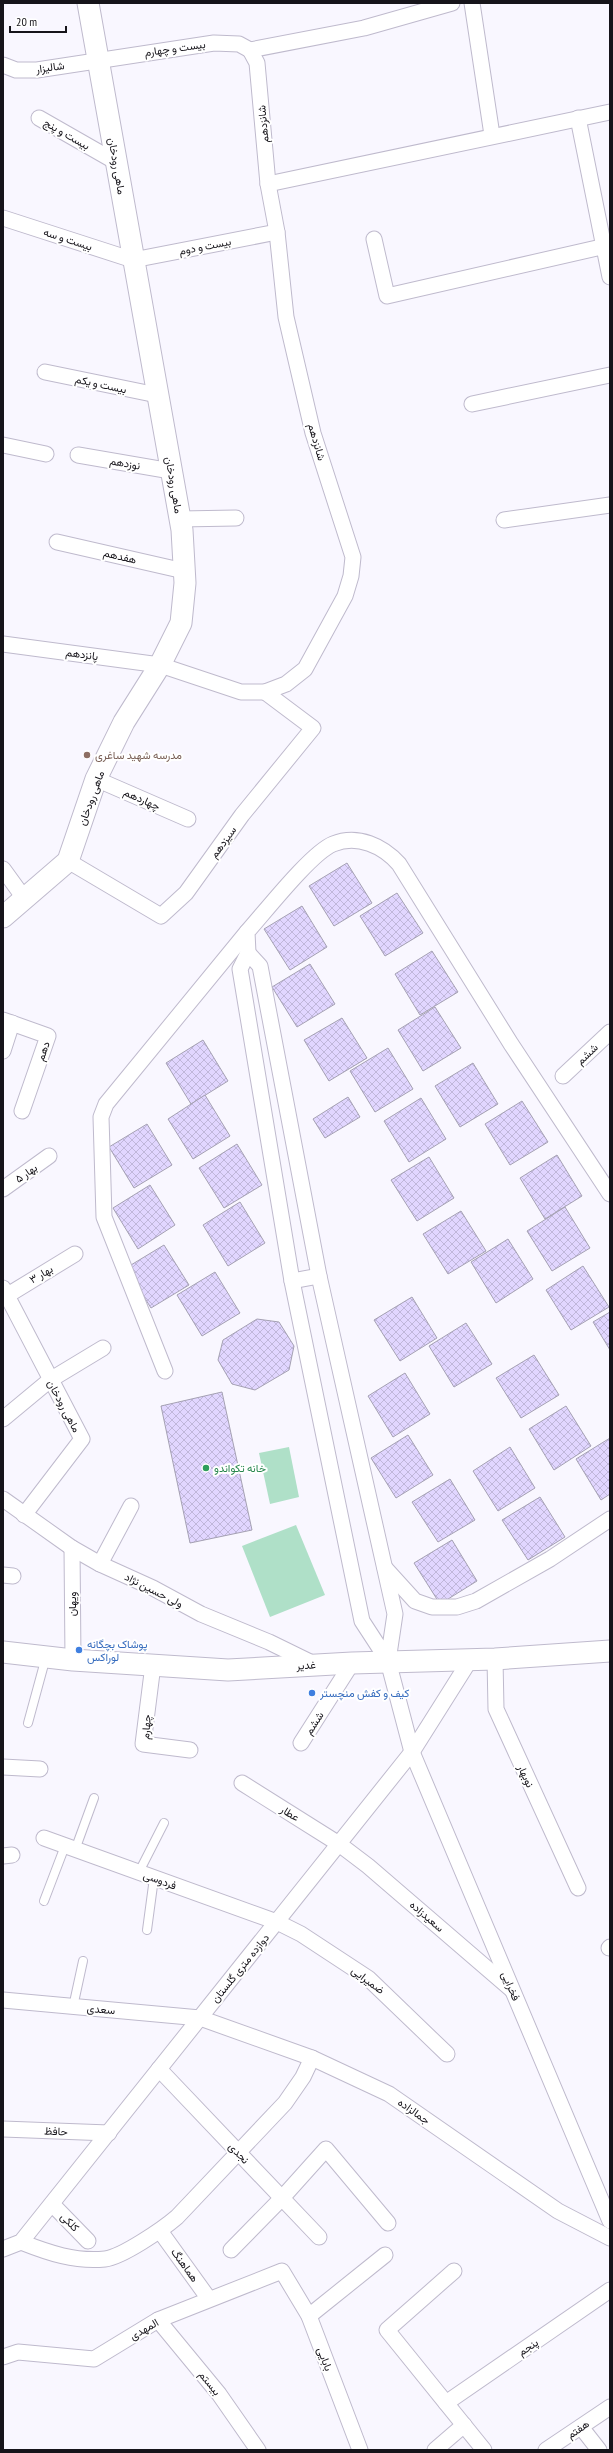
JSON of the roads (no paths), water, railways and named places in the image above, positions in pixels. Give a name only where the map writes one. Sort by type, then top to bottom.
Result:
[{"type":"main road","name":"ماهی رودخان","points":[[68,861],[96,779],[124,722],[160,665],[181,623],[184,570],[180,519],[88,3]]},
{"type":"main road","points":[[3,917],[68,861]]},
{"type":"main road","name":"غدیر","points":[[3,1652],[72,1660],[228,1670],[314,1664],[495,1659],[610,1651]]},
{"type":"street","points":[[250,50],[364,28],[452,3]]},
{"type":"street","points":[[472,3],[492,135]]},
{"type":"street","name":"بیست و چهارم","points":[[98,59],[214,43],[239,44],[250,50]]},
{"type":"street","name":"شانزدهم","points":[[160,665],[241,692],[265,692],[286,684],[305,669],[345,596],[351,576],[352,557],[311,425],[286,317],[277,232],[268,184],[257,63],[250,50]]},
{"type":"street","name":"شالیزار","points":[[3,65],[16,70],[37,70],[98,59]]},
{"type":"street","points":[[268,184],[492,135],[610,112]]},
{"type":"street","name":"بیست و پنج","points":[[39,118],[116,162]]},
{"type":"street","points":[[578,118],[607,246],[610,277]]},
{"type":"street","name":"بیست و سه","points":[[3,218],[133,260]]},
{"type":"street","name":"بیست و دوم","points":[[133,260],[277,232]]},
{"type":"street","points":[[374,239],[387,296],[607,246]]},
{"type":"street","name":"بیست و یکم","points":[[45,372],[157,395]]},
{"type":"street","points":[[472,404],[610,375]]},
{"type":"street","points":[[3,445],[46,454]]},
{"type":"street","name":"نوزدهم","points":[[78,455],[171,471]]},
{"type":"street","points":[[504,520],[610,505]]},
{"type":"street","points":[[180,519],[236,518]]},
{"type":"street","name":"هفدهم","points":[[57,542],[184,570]]},
{"type":"street","name":"پانزدهم","points":[[3,644],[160,665]]},
{"type":"street","name":"سیزدهم","points":[[68,861],[161,916],[186,893],[242,815],[313,728],[265,692]]},
{"type":"street","name":"چهاردهم","points":[[96,779],[188,819]]},
{"type":"street","points":[[165,1371],[144,1324],[104,1217],[101,1117],[106,1104],[247,932],[318,853],[333,844],[348,841],[365,842],[386,851],[399,864],[511,1044],[610,1194]]},
{"type":"street","points":[[3,869],[24,898]]},
{"type":"street","points":[[247,932],[248,953],[240,969],[292,1281],[362,1621],[388,1661],[412,1752]]},
{"type":"street","points":[[248,953],[260,966],[319,1276],[395,1614],[388,1661]]},
{"type":"street","points":[[3,1051],[8,1021]]},
{"type":"street","name":"دهم","points":[[8,1021],[48,1036],[22,1110]]},
{"type":"street","name":"ششم","points":[[563,1076],[610,1032]]},
{"type":"street","name":"بهار ۵","points":[[3,1189],[49,1156]]},
{"type":"street","name":"بهار ۳","points":[[4,1293],[74,1254]]},
{"type":"street","points":[[292,1281],[319,1276]]},
{"type":"street","name":"ماهی رودخان","points":[[4,1293],[82,1439],[24,1515]]},
{"type":"street","points":[[3,1419],[50,1380],[103,1348]]},
{"type":"street","name":"ولی حسین نژاد","points":[[3,1499],[72,1548],[100,1564],[153,1588],[201,1614],[269,1642],[314,1664]]},
{"type":"street","points":[[100,1564],[130,1506]]},
{"type":"street","points":[[385,1567],[415,1600],[432,1607],[457,1607],[476,1601],[530,1570],[610,1519]]},
{"type":"street","name":"ویهان","points":[[72,1548],[72,1660]]},
{"type":"street","name":"نوبهار","points":[[495,1659],[496,1709],[578,1888]]},
{"type":"street","name":"دوازده متری گلستان","points":[[3,2249],[21,2242],[412,1752],[470,1660]]},
{"type":"street","name":"ششم","points":[[301,1743],[352,1663]]},
{"type":"street","name":"چهارم","points":[[153,1665],[143,1744],[190,1750]]},
{"type":"street","name":"فخرایی","points":[[412,1752],[610,2221]]},
{"type":"street","points":[[3,1767],[40,1769]]},
{"type":"street","name":"عطار","points":[[242,1783],[339,1844]]},
{"type":"street","name":"فردوسی","points":[[44,1838],[276,1922]]},
{"type":"street","name":"سعیدزاده","points":[[339,1844],[368,1866],[513,1990]]},
{"type":"street","name":"ضمیرایی","points":[[276,1922],[301,1934],[368,1978],[447,2054]]},
{"type":"street","name":"سعدی","points":[[3,2000],[200,2018]]},
{"type":"street","name":"جمالزاده","points":[[200,2018],[312,2058],[389,2094],[558,2211],[610,2238]]},
{"type":"street","points":[[21,2242],[75,2259],[107,2259],[160,2231],[177,2217],[285,2103],[303,2077],[312,2058]]},
{"type":"street","name":"نجدی","points":[[159,2069],[319,2237]]},
{"type":"street","name":"حافظ","points":[[3,2129],[109,2132]]},
{"type":"street","points":[[231,2250],[282,2198],[326,2149],[388,2223]]},
{"type":"street","name":"کلکی","points":[[52,2204],[88,2241]]},
{"type":"street","name":"هماهنگ","points":[[160,2231],[209,2299]]},
{"type":"street","points":[[309,2316],[385,2255]]},
{"type":"street","name":"المهدی","points":[[3,2357],[18,2352],[94,2359],[158,2320],[282,2271]]},
{"type":"street","name":"بابایی","points":[[282,2271],[309,2316],[360,2450]]},
{"type":"street","points":[[454,2272],[387,2330],[484,2450]]},
{"type":"street","name":"پنجم","points":[[446,2403],[610,2290]]},
{"type":"street","name":"بیستم","points":[[158,2320],[219,2394],[258,2450]]},
{"type":"street","name":"هفتم","points":[[546,2450],[610,2407]]},
{"type":"street","points":[[435,2450],[464,2425]]},
{"type":"street","points":[[581,2427],[599,2450]]},
{"type":"lane","points":[[28,1723],[46,1657]]},
{"type":"lane","points":[[44,1901],[94,1798]]},
{"type":"lane","points":[[139,1872],[164,1824]]},
{"type":"lane","points":[[147,1930],[154,1878]]},
{"type":"lane","points":[[73,2007],[83,1960]]},
{"type":"place","name":"مدرسه شهید ساغری","points":[[87,755]]},
{"type":"place","name":"خانه تکواندو","points":[[206,1468]]},
{"type":"place","name":"پوشاک بچگانه لوراکس","points":[[79,1650]]},
{"type":"place","name":"کیف و کفش منچستر","points":[[312,1693]]}]
